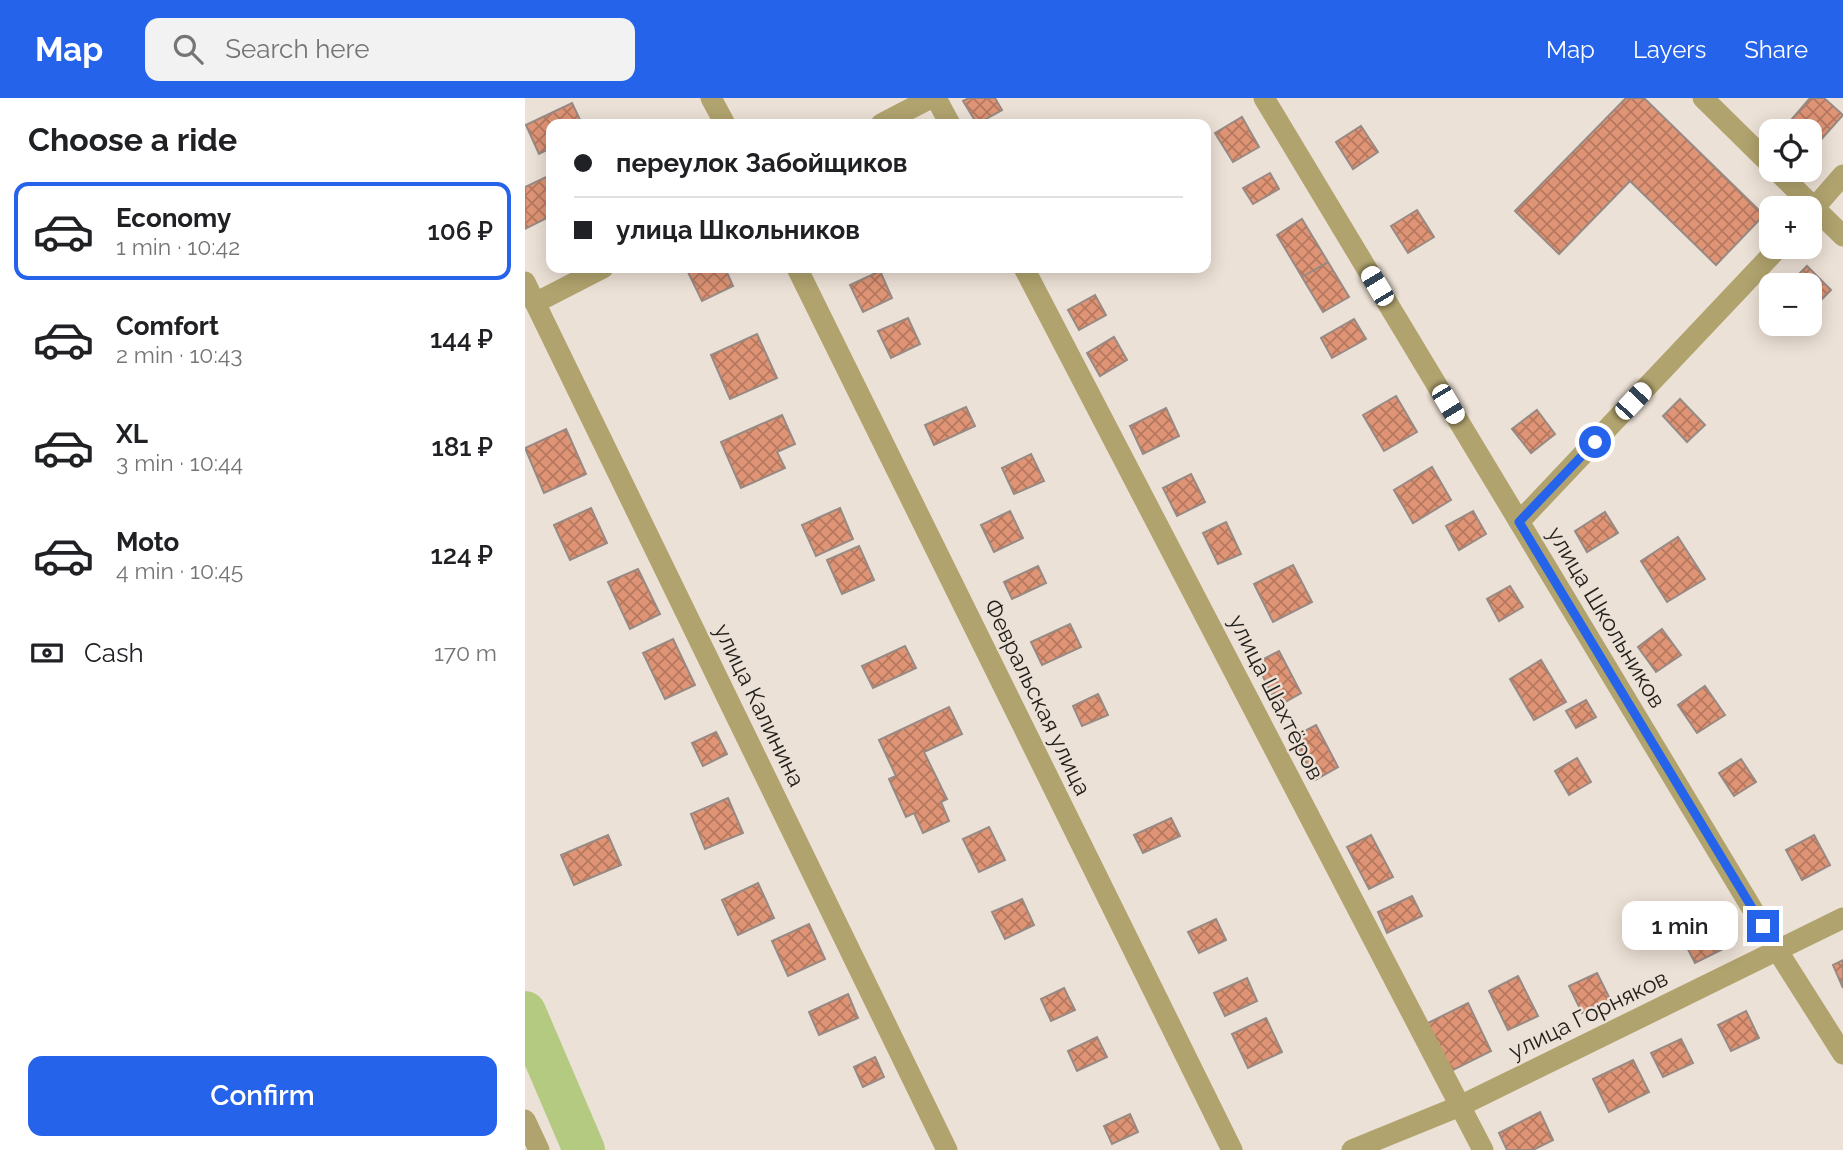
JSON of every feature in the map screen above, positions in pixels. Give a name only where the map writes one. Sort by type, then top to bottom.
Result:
[{"type":"street","points":[[711,98],[722,119]]},
{"type":"street","points":[[891,119],[931,98]]},
{"type":"street","points":[[936,98],[947,119]]},
{"type":"street","name":"улица Школьников","points":[[1263,98],[1777,950],[1843,1054]]},
{"type":"street","points":[[1703,98],[1759,153]]},
{"type":"street","points":[[1822,199],[1843,175]]},
{"type":"street","points":[[1787,182],[1799,196]]},
{"type":"street","points":[[1822,219],[1843,236]]},
{"type":"street","points":[[1519,522],[1768,259]]},
{"type":"street","points":[[535,303],[593,273]]},
{"type":"street","name":"Февральская улица","points":[[799,273],[1231,1150]]},
{"type":"street","name":"улица Шахтёров","points":[[1027,273],[1483,1150]]},
{"type":"street","name":"улица Калинина","points":[[525,282],[947,1150]]},
{"type":"street","name":"улица Горняков","points":[[1352,1150],[1460,1106],[1843,918]]},
{"type":"street","points":[[525,1120],[539,1150]]},
{"type":"building","points":[[969,98],[995,98],[1002,110],[986,119],[974,119],[963,101]]},
{"type":"building","points":[[1626,98],[1644,98],[1759,210],[1759,220],[1716,265],[1630,181],[1559,254],[1515,211]]},
{"type":"building","points":[[1810,98],[1824,98],[1843,115],[1822,139],[1822,119],[1792,119]]},
{"type":"building","points":[[572,103],[580,119],[546,119],[546,150],[539,154],[526,125]]},
{"type":"building","points":[[1242,117],[1259,147],[1233,162],[1215,133]]},
{"type":"building","points":[[1361,126],[1378,152],[1353,169],[1336,142]]},
{"type":"building","points":[[1270,173],[1279,189],[1253,204],[1243,188]]},
{"type":"building","points":[[546,177],[546,218],[525,229],[525,187]]},
{"type":"building","points":[[1417,210],[1434,237],[1408,253],[1391,226]]},
{"type":"building","points":[[1302,219],[1328,262],[1302,277],[1277,235]]},
{"type":"building","points":[[1328,262],[1349,297],[1323,312],[1302,277]]},
{"type":"building","points":[[1807,266],[1814,273],[1800,273]]},
{"type":"building","points":[[688,273],[727,273],[733,286],[702,301]]},
{"type":"building","points":[[881,273],[892,298],[863,312],[850,285]]},
{"type":"building","points":[[1822,281],[1831,290],[1822,299]]},
{"type":"building","points":[[1095,295],[1106,315],[1079,330],[1068,310]]},
{"type":"building","points":[[908,318],[920,344],[891,358],[878,331]]},
{"type":"building","points":[[1354,319],[1366,339],[1332,358],[1321,338]]},
{"type":"building","points":[[757,334],[777,378],[730,399],[711,355]]},
{"type":"building","points":[[1114,337],[1127,360],[1100,376],[1087,353]]},
{"type":"building","points":[[1396,396],[1417,432],[1384,451],[1363,415]]},
{"type":"building","points":[[1680,399],[1705,425],[1687,442],[1663,416]]},
{"type":"building","points":[[966,407],[975,426],[934,445],[925,425]]},
{"type":"building","points":[[1166,408],[1179,436],[1143,454],[1130,426]]},
{"type":"building","points":[[1537,410],[1555,434],[1531,453],[1512,429]]},
{"type":"building","points":[[782,415],[795,444],[777,452],[785,468],[741,488],[721,442]]},
{"type":"building","points":[[566,429],[586,474],[544,493],[525,448]]},
{"type":"building","points":[[1031,454],[1044,481],[1014,494],[1002,468]]},
{"type":"building","points":[[1432,467],[1451,500],[1413,523],[1394,490]]},
{"type":"building","points":[[1191,474],[1205,502],[1177,516],[1163,488]]},
{"type":"building","points":[[591,508],[607,543],[570,560],[554,525]]},
{"type":"building","points":[[840,508],[853,539],[816,556],[802,525]]},
{"type":"building","points":[[1010,511],[1023,538],[994,552],[981,525]]},
{"type":"building","points":[[1473,511],[1486,534],[1459,550],[1446,526]]},
{"type":"building","points":[[1605,512],[1618,533],[1587,552],[1575,531]]},
{"type":"building","points":[[1226,522],[1241,554],[1218,564],[1203,533]]},
{"type":"building","points":[[1678,537],[1705,579],[1667,602],[1641,561]]},
{"type":"building","points":[[859,546],[874,580],[842,594],[827,560]]},
{"type":"building","points":[[1293,565],[1312,602],[1273,622],[1254,584]]},
{"type":"building","points":[[1038,566],[1046,583],[1012,599],[1004,582]]},
{"type":"building","points":[[638,569],[660,614],[630,629],[608,582]]},
{"type":"building","points":[[1510,586],[1523,607],[1499,621],[1487,599]]},
{"type":"building","points":[[1070,624],[1081,647],[1042,665],[1031,642]]},
{"type":"building","points":[[1662,629],[1681,655],[1656,672],[1638,647]]},
{"type":"building","points":[[673,639],[695,685],[665,699],[643,653]]},
{"type":"building","points":[[905,646],[916,668],[873,688],[862,666]]},
{"type":"building","points":[[1279,651],[1301,693],[1278,706],[1256,663]]},
{"type":"building","points":[[1541,660],[1566,702],[1534,720],[1510,679]]},
{"type":"building","points":[[1705,686],[1725,715],[1697,733],[1678,705]]},
{"type":"building","points":[[1098,694],[1108,715],[1082,726],[1073,706]]},
{"type":"building","points":[[1586,700],[1596,717],[1576,728],[1566,711]]},
{"type":"building","points":[[949,707],[962,734],[924,752],[947,799],[941,802],[949,821],[923,833],[914,813],[906,817],[889,779],[896,776],[879,740]]},
{"type":"building","points":[[1316,725],[1338,767],[1315,780],[1293,737]]},
{"type":"building","points":[[716,732],[727,754],[703,766],[692,743]]},
{"type":"building","points":[[1577,758],[1591,782],[1569,795],[1555,771]]},
{"type":"building","points":[[1741,759],[1756,782],[1734,796],[1719,773]]},
{"type":"building","points":[[728,798],[743,833],[705,849],[691,814]]},
{"type":"building","points":[[1171,818],[1180,836],[1143,853],[1134,835]]},
{"type":"building","points":[[989,827],[1005,860],[979,872],[963,839]]},
{"type":"building","points":[[608,835],[621,865],[574,885],[561,855]]},
{"type":"building","points":[[1371,835],[1393,877],[1369,889],[1347,847]]},
{"type":"building","points":[[1814,835],[1830,865],[1802,880],[1786,850]]},
{"type":"building","points":[[758,883],[774,918],[738,935],[722,900]]},
{"type":"building","points":[[1412,896],[1422,916],[1387,933],[1378,912]]},
{"type":"building","points":[[1022,899],[1034,925],[1005,939],[992,912]]},
{"type":"building","points":[[1718,910],[1735,943],[1695,963],[1678,930]]},
{"type":"building","points":[[1216,919],[1226,940],[1199,953],[1188,932]]},
{"type":"building","points":[[809,924],[825,959],[788,976],[772,941]]},
{"type":"building","points":[[1843,960],[1843,988],[1833,965]]},
{"type":"building","points":[[1597,973],[1610,999],[1582,1013],[1569,986]]},
{"type":"building","points":[[1518,976],[1538,1016],[1508,1030],[1489,991]]},
{"type":"building","points":[[1247,978],[1257,1001],[1225,1016],[1214,993]]},
{"type":"building","points":[[1064,988],[1075,1010],[1051,1021],[1041,999]]},
{"type":"building","points":[[848,994],[858,1018],[819,1035],[809,1012]]},
{"type":"building","points":[[1468,1003],[1491,1051],[1449,1072],[1426,1024]]},
{"type":"building","points":[[1746,1011],[1759,1038],[1731,1051],[1718,1025]]},
{"type":"building","points":[[1266,1018],[1282,1052],[1248,1068],[1232,1034]]},
{"type":"building","points":[[1097,1037],[1107,1057],[1077,1071],[1068,1051]]},
{"type":"building","points":[[1681,1039],[1693,1063],[1663,1077],[1651,1053]]},
{"type":"building","points":[[875,1057],[884,1077],[863,1087],[854,1067]]},
{"type":"building","points":[[1633,1060],[1649,1092],[1609,1112],[1593,1079]]},
{"type":"building","points":[[1540,1112],[1553,1140],[1533,1150],[1507,1150],[1499,1133]]},
{"type":"building","points":[[1130,1114],[1138,1132],[1112,1144],[1104,1126]]},
{"type":"waterway","points":[[525,1012],[584,1150]]},
{"type":"route","points":[[1595,442],[1519,522],[1763,926]]}]
